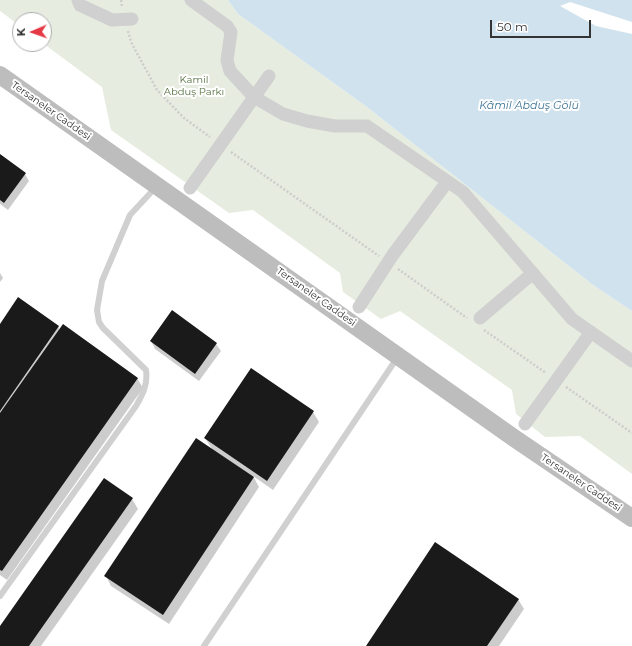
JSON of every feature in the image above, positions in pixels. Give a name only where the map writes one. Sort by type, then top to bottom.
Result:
[{"type":"main road","name":"Tersaneler Caddesi","points":[[0,76],[399,355],[514,438],[632,518]]},
{"type":"street","points":[[78,0],[80,5],[112,20],[128,19]]},
{"type":"street","points":[[191,0],[227,26],[231,32],[227,54],[230,71],[254,97],[283,114],[307,121],[335,126],[367,126],[463,192],[572,319],[632,361]]},
{"type":"street","points":[[190,188],[269,76]]},
{"type":"street","points":[[359,307],[388,262],[447,182]]},
{"type":"street","points":[[477,322],[533,273]]},
{"type":"street","points":[[525,424],[590,332]]},
{"type":"lane","points":[[0,596],[136,406],[143,393],[147,378],[146,370],[103,328],[99,322],[97,310],[102,282],[130,215],[157,186]]},
{"type":"lane","points":[[204,646],[399,355]]},
{"type":"path","points":[[121,0],[128,19],[131,42],[157,90],[184,118],[388,262],[477,322],[632,433]]},
{"type":"green space","name":"Kamil Abduş Parkı","points":[[0,0],[228,0],[238,14],[367,107],[593,285],[632,311],[632,474],[580,436],[545,437],[516,414],[512,390],[400,311],[381,319],[343,292],[340,273],[253,210],[229,213],[111,130],[102,87],[52,50],[52,12],[12,12],[12,20],[0,11]]},
{"type":"water","name":"Kâmil Abduş Gölü","points":[[228,0],[632,0],[632,22],[570,2],[560,6],[596,26],[632,34],[632,311],[593,285],[367,107],[238,14]]},
{"type":"building","points":[[0,154],[26,173],[4,203],[0,200]]},
{"type":"building","points":[[18,297],[59,326],[0,411],[0,324]]},
{"type":"building","points":[[172,310],[217,343],[195,374],[150,341]]},
{"type":"building","points":[[63,324],[138,378],[2,571],[0,570],[0,413]]},
{"type":"building","points":[[251,368],[314,411],[267,481],[204,438]]},
{"type":"building","points":[[196,438],[254,477],[163,615],[104,576]]},
{"type":"building","points":[[104,478],[133,498],[29,646],[0,646],[0,626]]},
{"type":"building","points":[[435,542],[519,599],[487,646],[366,646]]}]
